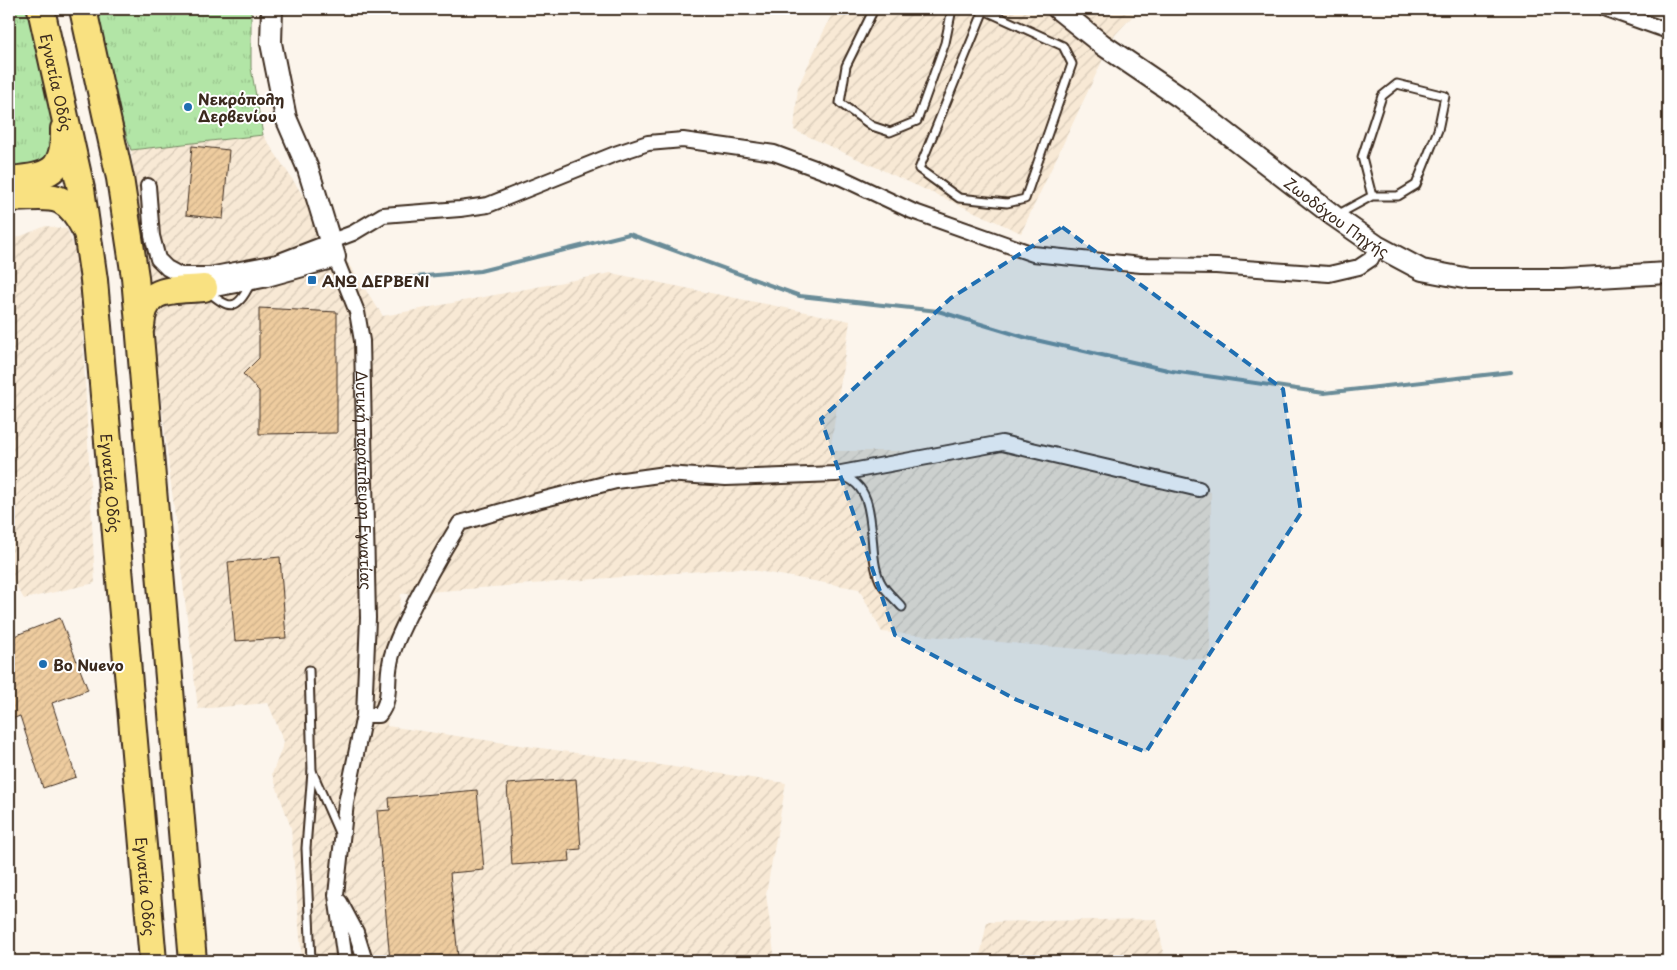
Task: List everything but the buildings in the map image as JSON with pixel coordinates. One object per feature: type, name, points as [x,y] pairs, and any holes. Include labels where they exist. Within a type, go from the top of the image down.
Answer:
[{"type":"highway","name":"Εγνατία Οδός","points":[[41,9],[81,189],[94,280],[152,961]]},
{"type":"highway","points":[[83,9],[120,178],[134,277],[193,961]]},
{"type":"highway","points":[[12,190],[54,171],[64,146],[64,106]]},
{"type":"highway","points":[[12,190],[49,196],[66,201],[76,212],[88,234]]},
{"type":"highway","points":[[140,336],[142,317],[149,298],[165,291],[204,288]]},
{"type":"street","name":"Δυτική παράπλευρη Εγνατίας","points":[[272,9],[271,43],[286,118],[308,170],[333,248],[357,312],[362,341],[368,618],[364,715],[346,803],[336,895],[345,961]]},
{"type":"street","name":"Ζωοδόχου Πηγής","points":[[1058,9],[1104,46],[1181,98],[1334,216],[1377,246],[1422,270],[1469,279],[1564,279],[1668,273]]},
{"type":"street","points":[[1606,9],[1668,31]]},
{"type":"street","points":[[204,288],[253,279],[333,248],[353,232],[383,215],[460,210],[488,205],[615,154],[648,143],[683,140],[774,153],[842,178],[912,211],[1033,254],[1141,265],[1216,266],[1329,274],[1359,266],[1371,259],[1377,246]]},
{"type":"street","points":[[148,186],[152,236],[158,259],[167,268],[180,275],[209,275],[277,262],[333,248]]},
{"type":"street","points":[[364,715],[379,714],[385,708],[388,696],[390,663],[400,633],[428,574],[460,524],[537,501],[616,481],[666,474],[726,478],[836,474],[1002,443],[1199,489]]},
{"type":"street","points":[[336,895],[356,932],[365,961]]},
{"type":"lane","points":[[874,9],[846,66],[840,103],[872,126],[890,132],[917,121],[945,43],[952,9]]},
{"type":"lane","points":[[984,10],[1062,46],[1072,64],[1025,199],[1007,204],[959,198],[918,169],[984,10]]},
{"type":"lane","points":[[1334,216],[1372,196],[1398,196],[1416,185],[1438,130],[1445,96],[1397,84],[1382,96],[1362,157],[1372,196]]},
{"type":"lane","points":[[836,474],[858,484],[864,493],[872,529],[874,557],[880,581],[902,607]]},
{"type":"lane","points":[[309,670],[312,772],[306,848],[311,961]]},
{"type":"lane","points":[[312,772],[341,838]]},
{"type":"highlighted area","points":[[1062,227],[1283,389],[1301,513],[1146,752],[1017,700],[895,635],[821,419],[951,298]]},
{"type":"shaded area","points":[[834,9],[1139,9],[1114,36],[1021,233],[794,130],[798,87]]},
{"type":"shaded area","points":[[263,135],[383,316],[611,273],[850,321],[830,451],[1006,451],[1211,492],[1210,660],[882,632],[859,589],[740,568],[401,594],[387,726],[786,783],[766,894],[775,961],[302,961],[291,828],[272,774],[284,742],[268,703],[198,709],[131,150]]},
{"type":"shaded area","points":[[46,226],[67,229],[79,261],[95,583],[24,599],[9,574],[9,249],[16,238]]},
{"type":"shaded area","points":[[1157,919],[1165,961],[979,961],[987,922]]},
{"type":"green space","points":[[9,9],[30,9],[56,125],[55,156],[24,170],[9,165]]},
{"type":"green space","name":"Νεκρόπολη Δερβενίου","points":[[93,9],[251,9],[251,68],[263,135],[131,150],[109,79]]},
{"type":"waterway","points":[[383,280],[480,271],[629,234],[800,296],[938,311],[1027,338],[1172,371],[1324,393],[1511,372]]},
{"type":"place","name":"Νεκρόπολη Δερβενίου","points":[[188,107]]},
{"type":"place","name":"ΑΝΩ ΔΕΡΒΕΝΙ","points":[[312,280]]},
{"type":"place","name":"Bo Nuevo","points":[[43,664]]}]
